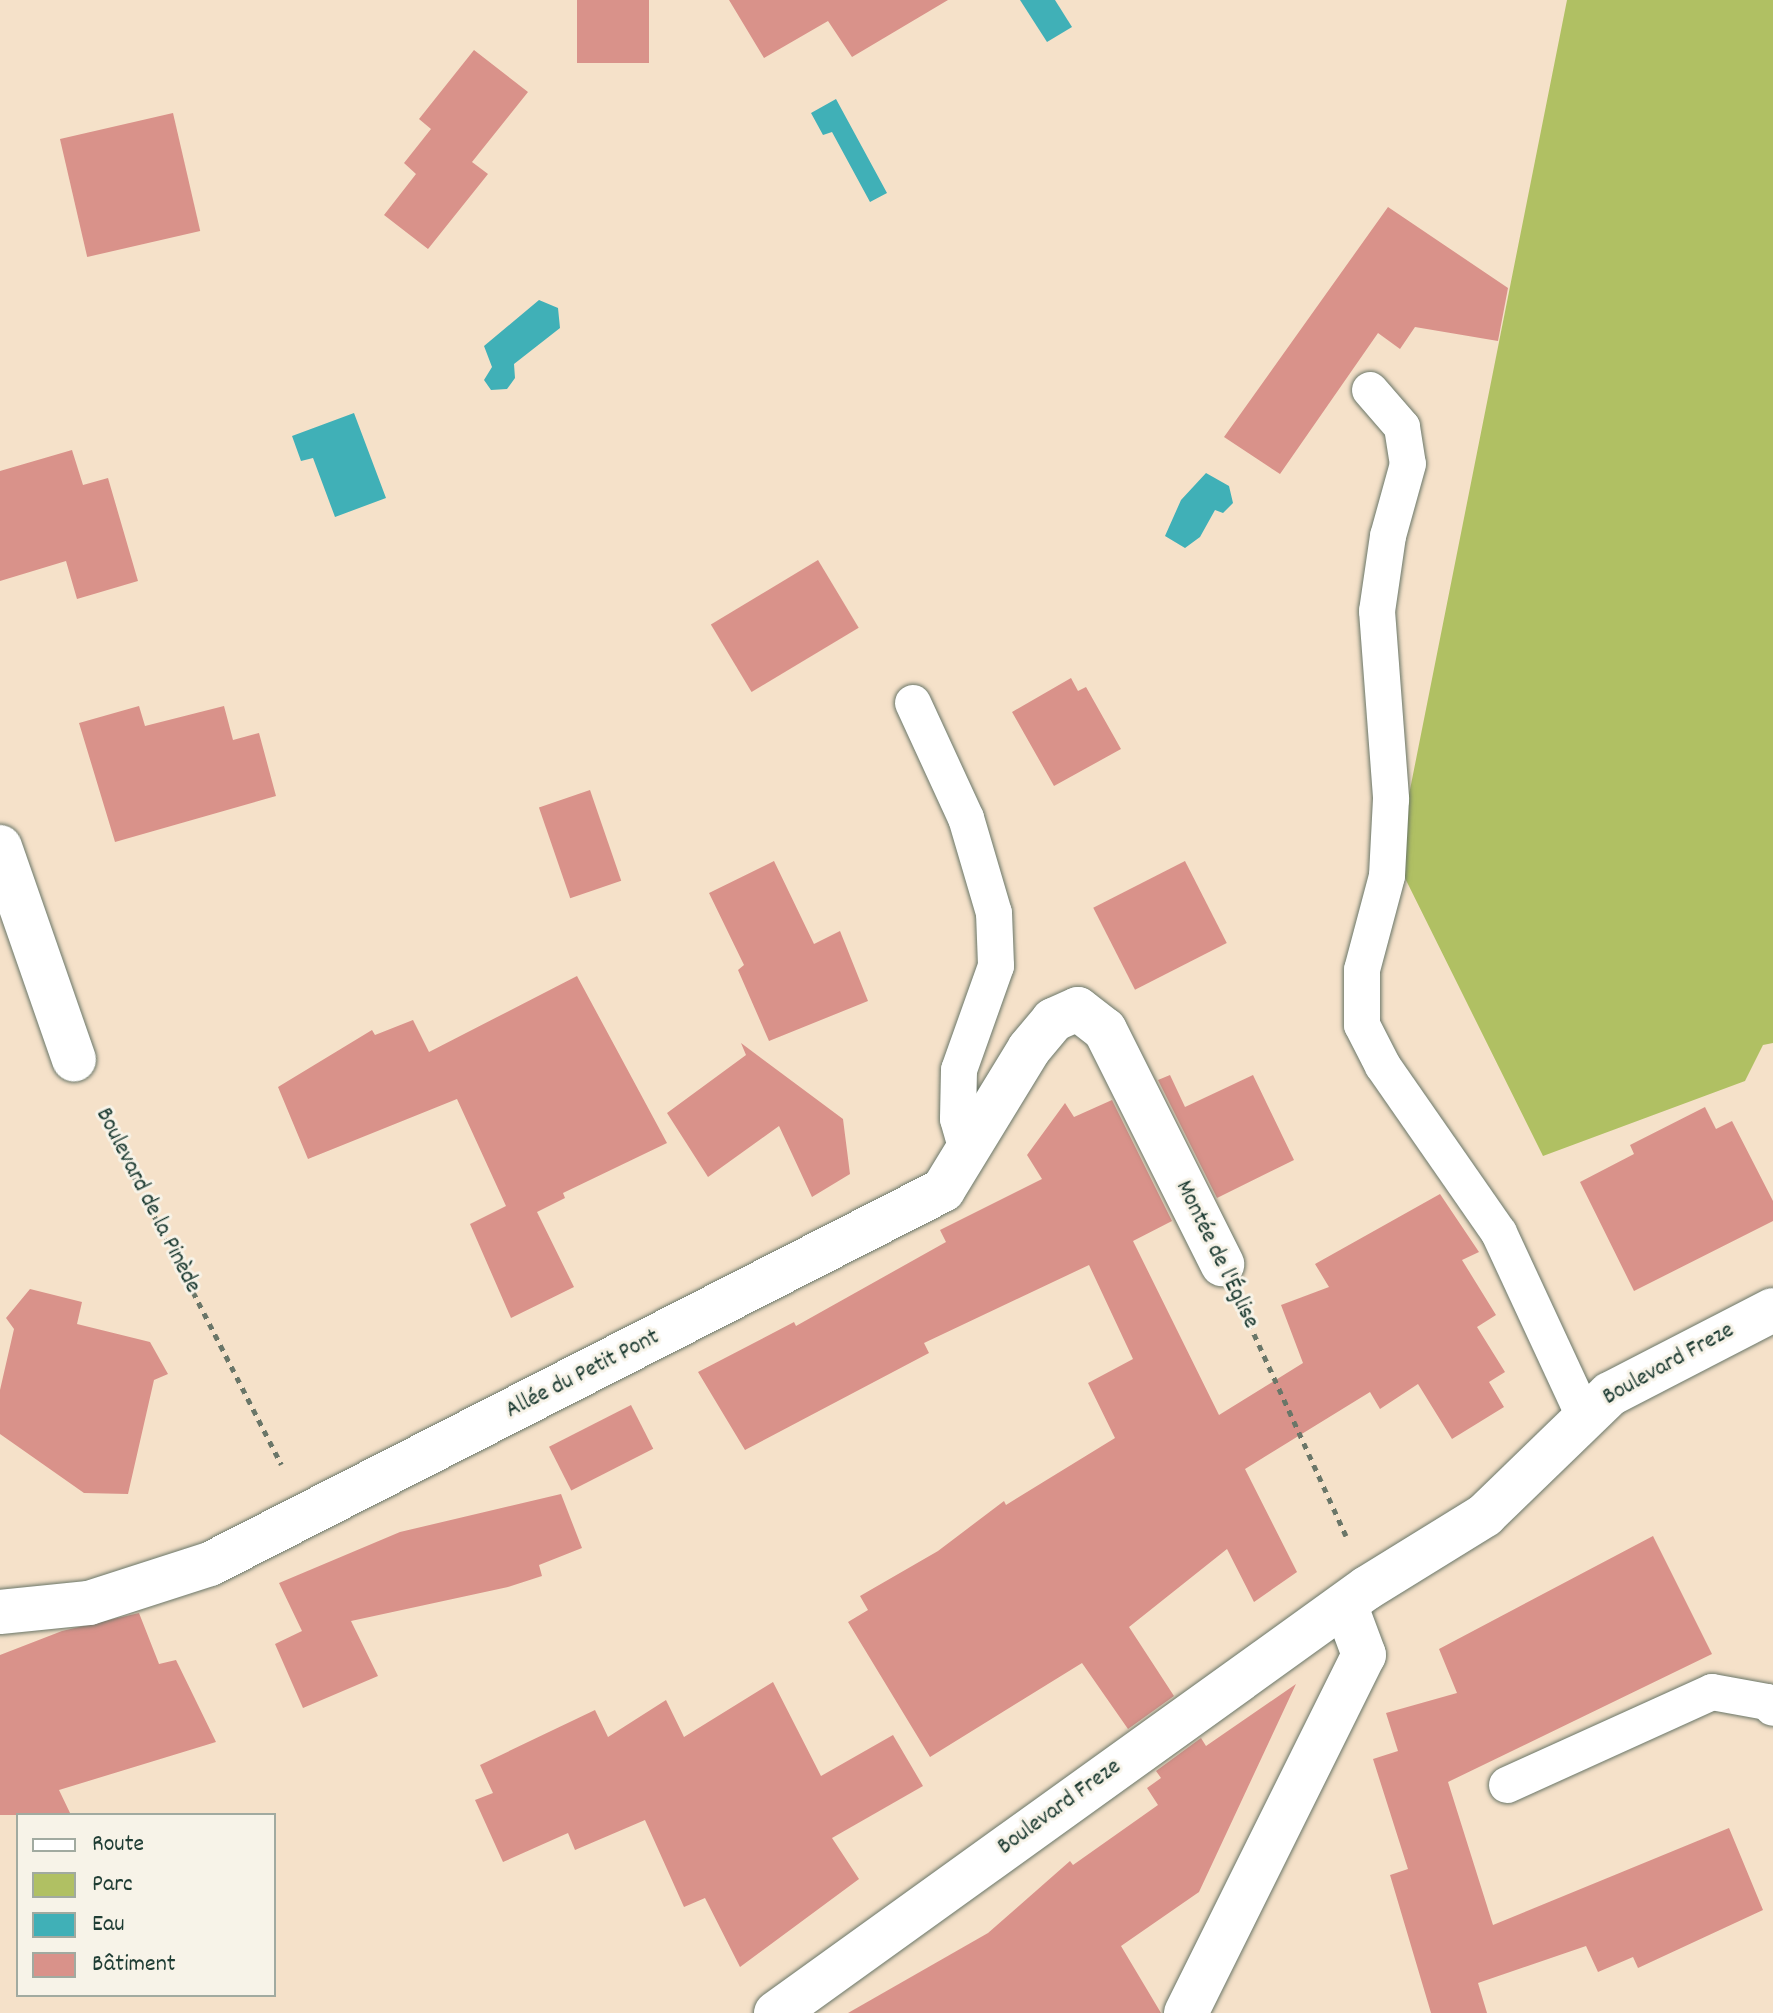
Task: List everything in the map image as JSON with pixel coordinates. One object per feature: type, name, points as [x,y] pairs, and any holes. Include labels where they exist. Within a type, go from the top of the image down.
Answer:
[{"type":"street","points":[[0,847],[74,1060]]},
{"type":"street","name":"Allée du Petit Pont","points":[[0,1612],[89,1603],[210,1564],[943,1190],[1029,1049],[1053,1020],[1078,1009]]},
{"type":"street","name":"Montée de l'Église","points":[[1078,1009],[1105,1030],[1222,1264]]},
{"type":"street","name":"Boulevard Freze","points":[[776,2013],[1345,1604],[1485,1515],[1610,1394],[1691,1349],[1773,1310]]},
{"type":"street","points":[[1186,2013],[1364,1655],[1345,1604]]},
{"type":"lane","points":[[1370,390],[1402,427],[1408,464],[1388,536],[1377,611],[1391,799],[1387,876],[1362,970],[1362,1025],[1383,1066],[1499,1233],[1584,1416]]},
{"type":"lane","points":[[913,703],[966,818],[994,913],[996,966],[959,1070],[958,1119],[967,1150]]},
{"type":"lane","points":[[1507,1785],[1712,1692],[1767,1702],[1773,1708]]},
{"type":"path","name":"Boulevard de la Pinède","points":[[74,1060],[284,1468]]},
{"type":"path","name":"Montée de l'Église","points":[[1222,1264],[1337,1512]]},
{"type":"green space","points":[[1567,0],[1773,0],[1773,1043],[1763,1045],[1745,1081],[1543,1156],[1396,860]]},
{"type":"water","points":[[1020,0],[1055,0],[1072,27],[1047,42]]},
{"type":"water","points":[[836,99],[887,193],[870,202],[832,132],[823,135],[811,113]]},
{"type":"water","points":[[539,300],[558,308],[560,328],[514,364],[515,378],[507,389],[491,390],[484,380],[492,367],[484,346]]},
{"type":"water","points":[[354,413],[386,498],[335,517],[313,458],[301,461],[292,436]]},
{"type":"water","points":[[1206,473],[1229,486],[1233,503],[1223,513],[1215,510],[1200,537],[1185,548],[1165,536],[1181,500]]},
{"type":"building","points":[[577,0],[649,0],[649,63],[577,63]]},
{"type":"building","points":[[729,0],[948,0],[852,57],[828,21],[764,58]]},
{"type":"building","points":[[474,50],[528,92],[472,162],[488,174],[428,249],[384,215],[416,174],[404,163],[431,129],[419,119]]},
{"type":"building","points":[[173,113],[200,231],[87,257],[60,139]]},
{"type":"building","points":[[1388,207],[1508,288],[1498,341],[1415,327],[1400,349],[1378,333],[1280,474],[1224,437]]},
{"type":"building","points":[[72,450],[83,485],[108,478],[138,581],[77,599],[66,561],[0,581],[0,471]]},
{"type":"building","points":[[818,560],[859,628],[752,692],[711,624]]},
{"type":"building","points":[[1071,678],[1078,691],[1086,687],[1121,749],[1054,786],[1012,712]]},
{"type":"building","points":[[139,706],[145,726],[224,706],[233,740],[259,733],[276,796],[115,842],[79,723]]},
{"type":"building","points":[[590,790],[621,881],[570,898],[539,808]]},
{"type":"building","points":[[774,861],[814,944],[840,931],[868,1001],[769,1041],[738,970],[744,965],[709,893]]},
{"type":"building","points":[[1185,861],[1227,943],[1135,990],[1093,908]]},
{"type":"building","points":[[577,976],[667,1143],[563,1193],[565,1198],[537,1212],[574,1287],[511,1318],[470,1224],[506,1206],[457,1099],[308,1159],[278,1087],[372,1030],[375,1035],[413,1020],[429,1052]]},
{"type":"building","points":[[741,1043],[843,1119],[850,1174],[812,1197],[779,1126],[708,1177],[667,1113],[746,1055]]},
{"type":"building","points":[[1170,1075],[1185,1107],[1253,1075],[1294,1160],[1217,1198],[1158,1080]]},
{"type":"building","points":[[1112,1100],[1172,1221],[1133,1241],[1219,1415],[1303,1363],[1281,1305],[1329,1287],[1315,1264],[1440,1194],[1479,1252],[1462,1260],[1496,1315],[1477,1327],[1505,1372],[1489,1382],[1504,1407],[1452,1439],[1418,1384],[1380,1409],[1370,1392],[1245,1469],[1297,1572],[1254,1602],[1227,1549],[1129,1627],[1174,1696],[1128,1729],[1082,1663],[930,1757],[848,1622],[868,1610],[860,1596],[938,1551],[1004,1501],[1006,1505],[1115,1438],[1088,1383],[1133,1359],[1089,1265],[924,1343],[929,1353],[745,1450],[698,1372],[794,1322],[796,1326],[946,1242],[940,1230],[1042,1179],[1027,1155],[1065,1103],[1074,1117]]},
{"type":"building","points":[[1705,1107],[1716,1129],[1732,1121],[1773,1201],[1773,1221],[1634,1291],[1580,1182],[1634,1154],[1630,1145]]},
{"type":"building","points":[[30,1289],[82,1302],[77,1324],[150,1342],[168,1374],[154,1380],[128,1494],[84,1493],[0,1434],[0,1390],[14,1329],[6,1318]]},
{"type":"building","points":[[631,1405],[653,1449],[571,1490],[549,1447]]},
{"type":"building","points":[[561,1494],[582,1548],[539,1565],[542,1576],[508,1587],[351,1621],[378,1676],[303,1708],[275,1644],[302,1631],[279,1583],[400,1532]]},
{"type":"building","points":[[1653,1536],[1712,1654],[1448,1782],[1493,1925],[1729,1828],[1763,1910],[1638,1968],[1633,1957],[1598,1972],[1586,1946],[1478,1983],[1487,2013],[1431,2013],[1390,1875],[1408,1869],[1373,1759],[1398,1751],[1386,1713],[1457,1693],[1439,1649]]},
{"type":"building","points":[[139,1613],[159,1664],[176,1660],[216,1742],[59,1790],[70,1813],[0,1815],[0,1655],[62,1631]]},
{"type":"building","points":[[773,1682],[821,1776],[893,1735],[923,1786],[832,1838],[859,1879],[740,1967],[705,1898],[684,1907],[645,1820],[575,1850],[568,1833],[503,1862],[475,1800],[493,1793],[480,1765],[595,1710],[608,1737],[666,1700],[684,1737]]},
{"type":"building","points":[[1296,1684],[1199,1892],[1121,1946],[1161,2013],[848,2013],[988,1933],[1070,1861],[1073,1865],[1158,1805],[1147,1788],[1161,1778],[1156,1771],[1201,1738],[1206,1746]]}]
